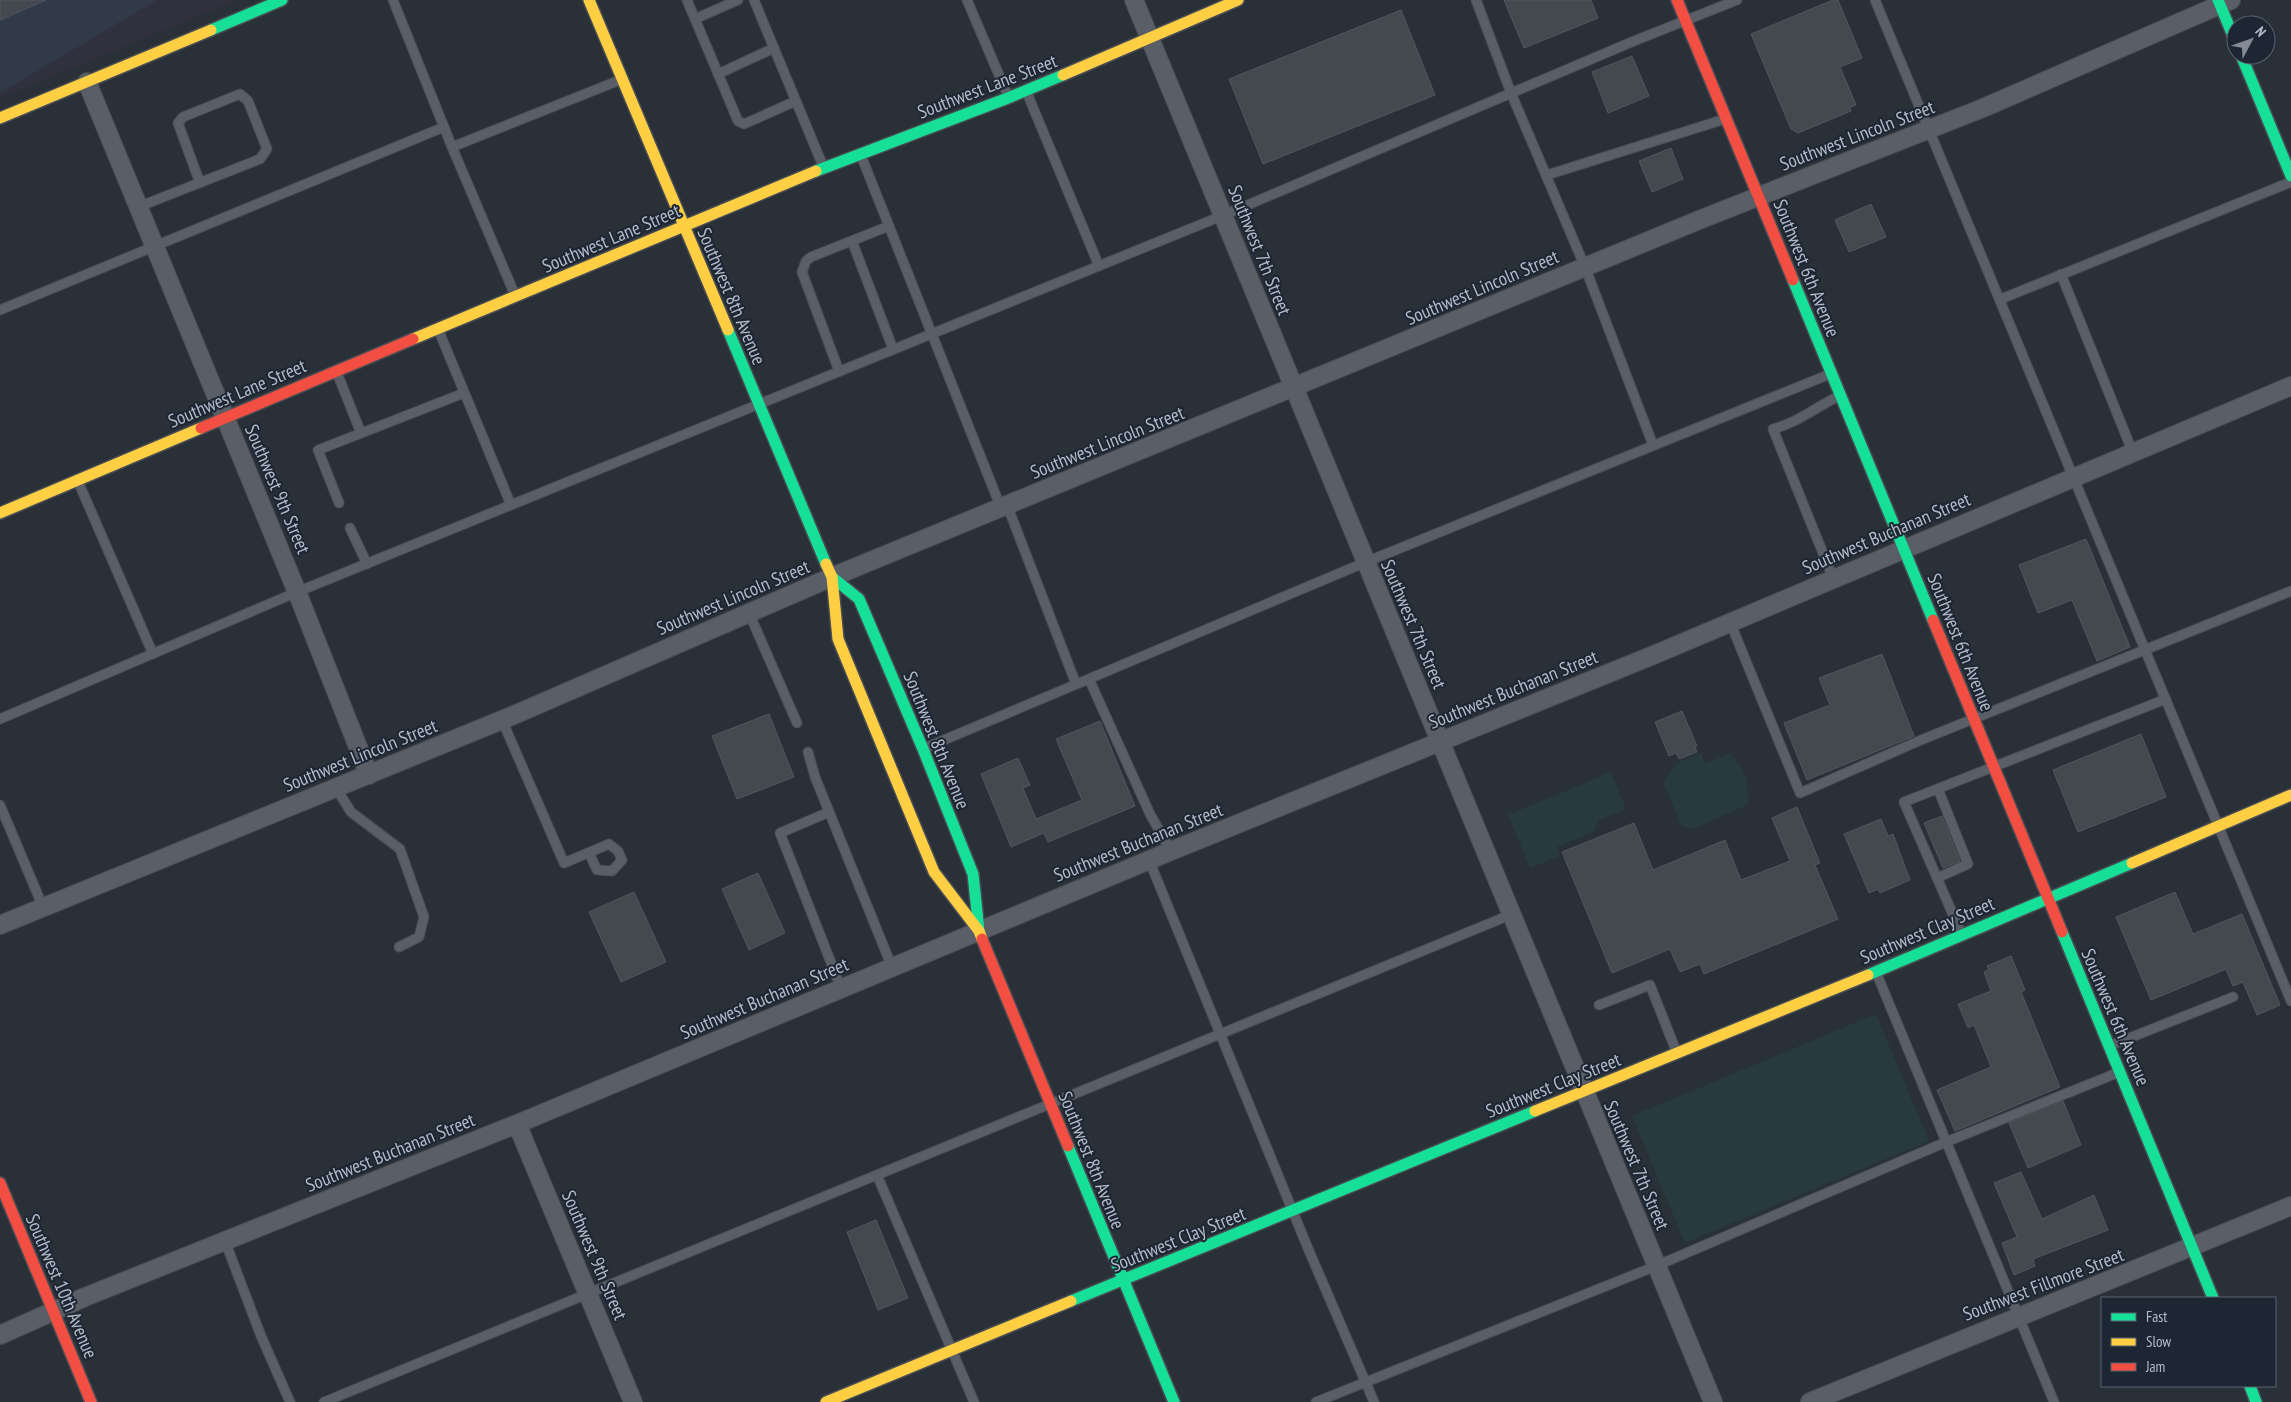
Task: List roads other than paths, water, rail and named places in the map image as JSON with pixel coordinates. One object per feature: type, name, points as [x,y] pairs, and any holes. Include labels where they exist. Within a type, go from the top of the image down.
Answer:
[{"type":"street","points":[[0,118],[282,0]]},
{"type":"street","name":"Southwest 8th Avenue","points":[[589,0],[832,577],[838,638],[930,863],[934,872],[979,931],[1174,1402]]},
{"type":"street","name":"Southwest 7th Street","points":[[1134,0],[1583,1092],[1713,1402]]},
{"type":"street","name":"Southwest Lane Street","points":[[0,513],[225,417],[860,153],[1008,98],[1238,0]]},
{"type":"street","name":"Southwest 6th Avenue","points":[[1677,0],[2213,1297]]},
{"type":"street","points":[[2223,1],[2227,15]]},
{"type":"street","name":"Southwest Lincoln Street","points":[[0,925],[502,720],[832,577],[1004,506],[1293,389],[1758,196],[1930,129],[2223,1]]},
{"type":"street","points":[[2245,65],[2291,176]]},
{"type":"street","name":"Southwest 9th Street","points":[[87,82],[297,592],[369,775]]},
{"type":"street","name":"Southwest Buchanan Street","points":[[0,1335],[225,1241],[517,1124],[1149,860],[1730,622],[2291,386]]},
{"type":"street","name":"Southwest 8th Avenue","points":[[832,577],[859,599],[923,749],[973,874],[979,931]]},
{"type":"street","name":"Southwest Clay Street","points":[[826,1402],[1875,972],[2291,794]]},
{"type":"street","name":"Southwest 9th Street","points":[[517,1124],[633,1402]]},
{"type":"street","name":"Southwest 10th Avenue","points":[[0,1183],[91,1402]]},
{"type":"street","name":"Southwest Fillmore Street","points":[[1810,1402],[2291,1206]]},
{"type":"street","points":[[2250,1387],[2256,1402]]},
{"type":"lane","points":[[393,0],[444,128],[516,296]]},
{"type":"lane","points":[[687,0],[741,123],[796,101]]},
{"type":"lane","points":[[695,19],[738,0]]},
{"type":"lane","points":[[754,0],[824,168]]},
{"type":"lane","points":[[966,0],[1008,98]]},
{"type":"lane","points":[[1476,0],[1511,93],[1585,267],[1653,446]]},
{"type":"lane","points":[[0,719],[297,592],[1224,215],[1511,93],[1737,0]]},
{"type":"lane","points":[[1875,0],[2291,1000]]},
{"type":"lane","points":[[718,74],[774,48]]},
{"type":"lane","points":[[452,147],[622,79]]},
{"type":"lane","points":[[1026,90],[1099,266]]},
{"type":"lane","points":[[138,207],[200,183],[260,159],[268,149],[248,100],[240,94],[182,117],[178,123],[200,183]]},
{"type":"lane","points":[[1547,175],[1726,119]]},
{"type":"lane","points":[[0,310],[444,128]]},
{"type":"lane","points":[[860,153],[932,334],[1076,684]]},
{"type":"lane","points":[[2001,299],[2291,182]]},
{"type":"lane","points":[[839,371],[802,272],[806,261],[811,257],[889,226]]},
{"type":"lane","points":[[852,240],[893,349]]},
{"type":"lane","points":[[2061,274],[2133,452]]},
{"type":"lane","points":[[438,329],[510,505]]},
{"type":"lane","points":[[337,371],[361,433]]},
{"type":"lane","points":[[923,749],[1366,562],[1831,374]]},
{"type":"lane","points":[[339,503],[318,450],[464,393]]},
{"type":"lane","points":[[1833,578],[1773,428],[1792,424],[1811,409],[1839,396]]},
{"type":"lane","points":[[77,479],[153,654]]},
{"type":"lane","points":[[350,528],[367,564]]},
{"type":"lane","points":[[1730,622],[1800,793],[1974,719],[2291,591]]},
{"type":"lane","points":[[749,613],[797,723]]},
{"type":"lane","points":[[1088,679],[1150,814],[1171,851]]},
{"type":"lane","points":[[1961,934],[1904,802],[2166,700]]},
{"type":"lane","points":[[502,720],[564,863],[588,853]]},
{"type":"lane","points":[[808,752],[815,778],[892,967]]},
{"type":"lane","points":[[336,788],[351,812],[400,849],[424,917],[419,937],[399,947]]},
{"type":"lane","points":[[1937,878],[1968,864],[1938,789]]},
{"type":"lane","points":[[0,805],[43,907]]},
{"type":"lane","points":[[829,812],[780,833],[841,988]]},
{"type":"lane","points":[[1149,860],[1293,1211],[1374,1402]]},
{"type":"lane","points":[[324,1402],[1510,915]]},
{"type":"lane","points":[[1875,972],[2054,1402]]},
{"type":"lane","points":[[1599,1005],[1650,985],[1677,1053]]},
{"type":"lane","points":[[2109,1046],[2233,997]]},
{"type":"lane","points":[[1316,1402],[1656,1266],[1946,1142],[2120,1072]]},
{"type":"lane","points":[[877,1175],[974,1402]]},
{"type":"lane","points":[[225,1241],[261,1336],[290,1402]]}]
